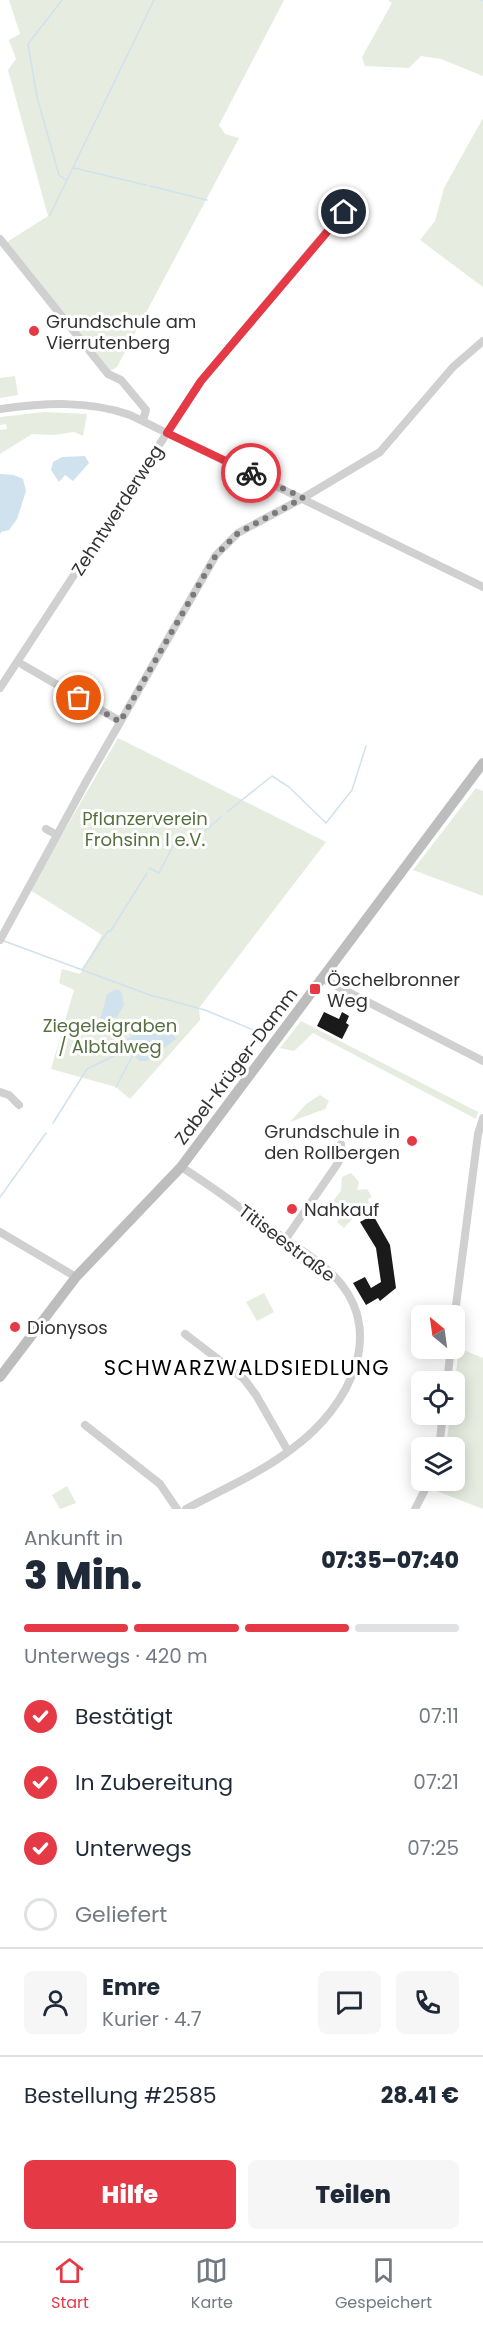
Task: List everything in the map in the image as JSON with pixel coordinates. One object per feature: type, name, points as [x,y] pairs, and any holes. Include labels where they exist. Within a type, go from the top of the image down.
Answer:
[{"type":"street","name":"Zehntwerderweg","points":[[0,688],[201,381],[354,199]]},
{"type":"street","points":[[0,239],[108,374],[121,380],[146,410],[143,420]]},
{"type":"street","points":[[0,940],[120,722],[216,555],[238,533],[303,498],[380,452],[453,367],[483,341]]},
{"type":"street","points":[[0,408],[45,403],[90,405],[118,411],[143,420],[483,587]]},
{"type":"street","points":[[23,665],[120,722]]},
{"type":"street","name":"Zabel-Krüger-Damm","points":[[2,1370],[76,1277],[181,1167],[483,763]]},
{"type":"street","points":[[46,829],[57,835]]},
{"type":"street","points":[[322,979],[483,1061]]},
{"type":"street","points":[[0,1092],[9,1095],[19,1105]]},
{"type":"street","points":[[456,1305],[478,1134],[483,1118]]},
{"type":"street","points":[[285,1240],[338,1162],[342,1154],[341,1144]]},
{"type":"street","name":"Titiseestraße","points":[[181,1167],[329,1272],[343,1287],[357,1313],[361,1338],[354,1370],[339,1400],[315,1430],[288,1451],[186,1509]]},
{"type":"street","points":[[0,1232],[76,1277]]},
{"type":"street","points":[[185,1334],[244,1379],[256,1395],[288,1451]]},
{"type":"street","points":[[85,1425],[153,1478],[177,1509]]},
{"type":"street","points":[[415,1509],[424,1491]]},
{"type":"green space","points":[[9,0],[284,0],[219,125],[225,134],[239,138],[117,367],[110,371],[7,242],[48,216],[8,70],[16,59],[9,40],[20,34]]},
{"type":"green space","points":[[388,0],[483,0],[483,76],[441,59],[421,56],[409,68],[365,66],[362,57],[392,3]]},
{"type":"green space","points":[[483,118],[483,287],[420,240],[435,221],[444,188]]},
{"type":"green space","points":[[15,376],[18,395],[0,398],[0,378]]},
{"type":"green space","points":[[44,412],[87,414],[83,436],[74,432],[54,435],[32,434],[0,454],[0,430],[7,429],[6,424],[0,425],[0,417]]},
{"type":"green space","name":"Pflanzerverein Frohsinn I e.V.","points":[[118,738],[326,842],[199,1008],[200,1020],[130,1099],[116,1087],[51,1069],[74,990],[59,983],[62,969],[80,974],[102,935],[30,890]]},
{"type":"green space","points":[[476,788],[483,791],[483,896],[413,870]]},
{"type":"green space","points":[[301,1021],[478,1112],[476,1119],[313,1033],[294,1051],[280,1048]]},
{"type":"green space","points":[[320,1095],[329,1101],[325,1109],[290,1122],[306,1104]]},
{"type":"green space","points":[[351,1173],[359,1182],[357,1190],[367,1189],[372,1197],[368,1199],[370,1210],[352,1219],[344,1228],[337,1222],[344,1213],[339,1208],[335,1212],[328,1207],[341,1191],[342,1177]]},
{"type":"green space","points":[[264,1293],[274,1312],[257,1321],[246,1302]]},
{"type":"green space","points":[[465,1350],[483,1358],[483,1509],[437,1491],[465,1491],[465,1437],[447,1437],[449,1425],[465,1425],[465,1371],[456,1371],[458,1359],[465,1359]]},
{"type":"green space","points":[[67,1486],[76,1503],[60,1509],[52,1495]]},
{"type":"water","points":[[85,456],[89,463],[73,481],[65,475],[59,482],[51,470],[53,462],[62,457]]},
{"type":"water","points":[[0,474],[14,475],[23,479],[26,491],[17,519],[9,530],[1,532],[0,535]]},
{"type":"water","points":[[117,989],[122,993],[124,1005],[117,1017],[100,1021],[107,994]]},
{"type":"water","points":[[142,1028],[168,1029],[176,1039],[147,1061],[140,1061],[128,1049],[125,1041]]},
{"type":"building","points":[[324,1012],[339,1019],[342,1012],[349,1016],[346,1023],[349,1025],[342,1039],[317,1026]]},
{"type":"building","points":[[373,1215],[390,1245],[396,1288],[380,1301],[378,1298],[366,1305],[353,1283],[365,1277],[371,1288],[381,1282],[376,1248],[360,1222]]},
{"type":"waterway","points":[[62,0],[28,44],[37,97],[59,175],[66,180]]},
{"type":"waterway","points":[[50,215],[154,0]]},
{"type":"waterway","points":[[74,168],[146,185]]},
{"type":"waterway","points":[[150,186],[207,200]]},
{"type":"waterway","points":[[227,812],[272,776],[289,787],[326,823],[352,790],[366,746]]},
{"type":"waterway","points":[[187,842],[191,843],[221,817]]},
{"type":"waterway","points":[[149,868],[159,873],[175,842]]},
{"type":"waterway","points":[[82,970],[108,931],[110,932],[147,873]]},
{"type":"waterway","points":[[4,941],[150,995],[205,1010],[268,1036]]},
{"type":"waterway","points":[[100,1021],[103,1028],[126,1042]]},
{"type":"waterway","points":[[53,1123],[87,1069],[128,1049]]},
{"type":"waterway","points":[[116,1087],[134,1053]]},
{"type":"waterway","points":[[0,1197],[46,1133]]},
{"type":"way so far","points":[[79,698],[120,722],[216,555],[238,533],[303,498],[251,473]]},
{"type":"place","name":"Grundschule am Vierrutenberg","points":[[34,331]]},
{"type":"place","name":"Öschelbronner Weg","points":[[315,989]]},
{"type":"place","name":"Grundschule in den Rollbergen","points":[[412,1141]]},
{"type":"place","name":"Nahkauf","points":[[292,1209]]},
{"type":"place","name":"Dionysos","points":[[15,1327]]},
{"type":"district","name":"SCHWARZWALDSIEDLUNG","points":[[247,1367]]},
{"type":"route","points":[[251,473],[167,433],[201,381],[277,288],[344,212]]},
{"type":"park label","name":"Ziegeleigraben / Albtalweg","points":[[110,1035]]}]
